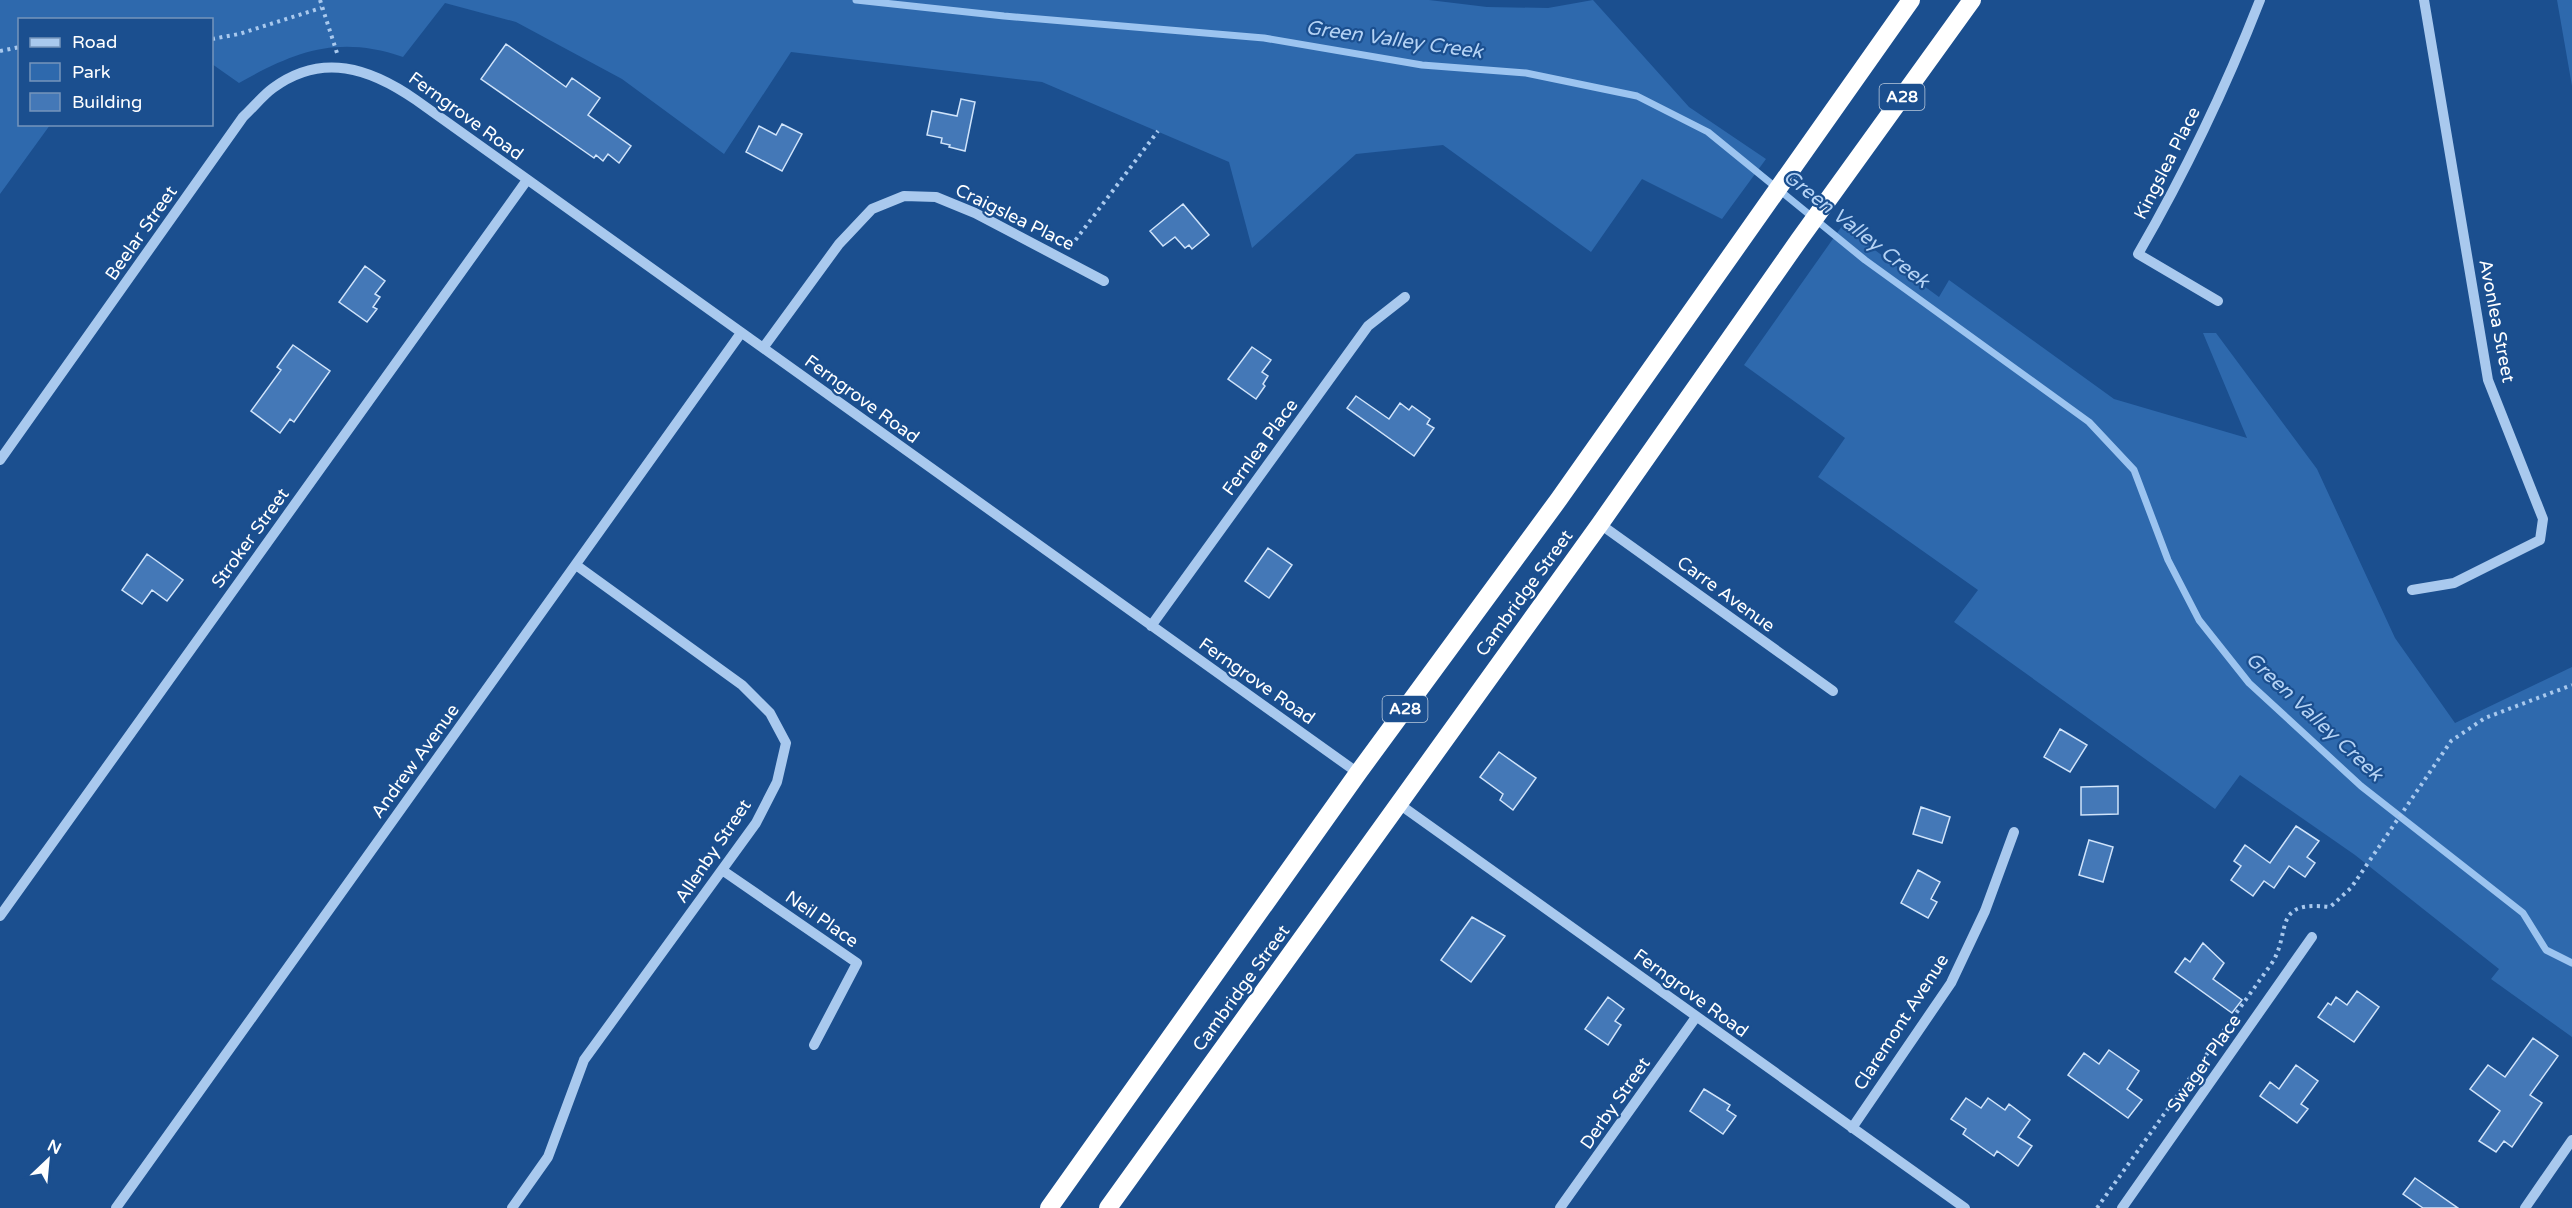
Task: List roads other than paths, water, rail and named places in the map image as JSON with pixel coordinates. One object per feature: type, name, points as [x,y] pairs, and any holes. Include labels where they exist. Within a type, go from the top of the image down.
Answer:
[{"type":"highway","name":"Cambridge Street","points":[[1048,1208],[1358,772],[1559,499],[1911,0]]},
{"type":"highway","name":"Cambridge Street","points":[[1108,1208],[1600,524],[1798,240],[1972,0]]},
{"type":"street","name":"Kingslea Place","points":[[2218,301],[2138,254],[2231,73],[2260,0]]},
{"type":"street","name":"Avonlea Street","points":[[2412,590],[2454,583],[2517,553],[2540,540],[2544,527],[2534,492],[2488,380],[2424,0]]},
{"type":"street","name":"Ferngrove Road","points":[[339,66],[367,73],[394,85],[1358,772]]},
{"type":"street","name":"Beelar Street","points":[[0,460],[4,445],[243,117],[272,89],[300,72],[339,66]]},
{"type":"street","name":"Stroker Street","points":[[0,916],[527,180]]},
{"type":"street","name":"Craigslea Place","points":[[763,348],[839,244],[872,209],[904,196],[936,197],[965,209],[1104,281]]},
{"type":"street","name":"Fernlea Place","points":[[1151,626],[1368,326],[1405,297]]},
{"type":"street","name":"Andrew Avenue","points":[[116,1208],[741,333]]},
{"type":"street","name":"Carre Avenue","points":[[1600,524],[1833,691]]},
{"type":"street","name":"Allenby Street","points":[[512,1208],[548,1157],[584,1060],[756,823],[777,782],[786,743],[770,713],[742,685],[576,564]]},
{"type":"street","name":"Ferngrove Road","points":[[1399,804],[1965,1208]]},
{"type":"street","name":"Claremont Avenue","points":[[1852,1128],[1951,983],[1985,911],[2014,832]]},
{"type":"street","name":"Neil Place","points":[[722,870],[857,963],[814,1045]]},
{"type":"street","name":"Swager Place","points":[[2122,1208],[2312,937]]},
{"type":"street","name":"Derby Street","points":[[1560,1208],[1696,1017]]},
{"type":"street","points":[[2525,1208],[2572,1140]]},
{"type":"waterway","name":"Green Valley Creek","points":[[856,0],[1004,16],[1264,38],[1422,65],[1526,73],[1637,96],[1708,132],[1865,260],[2089,422],[2134,470],[2168,560],[2199,620],[2249,683],[2361,786],[2523,913],[2546,950],[2572,963]]}]
